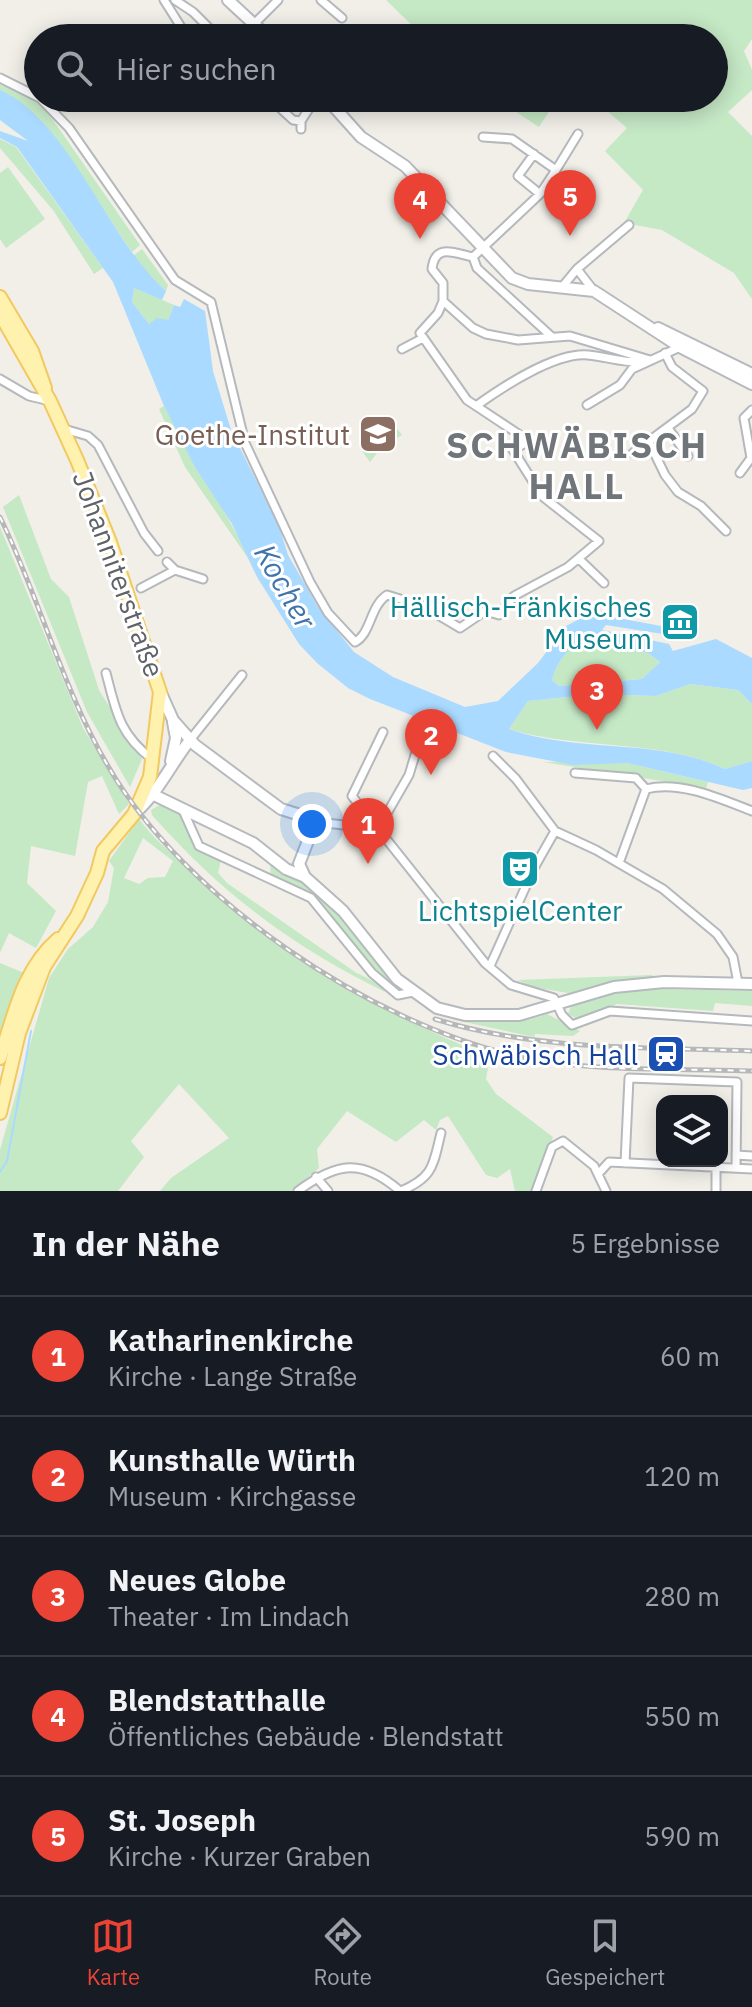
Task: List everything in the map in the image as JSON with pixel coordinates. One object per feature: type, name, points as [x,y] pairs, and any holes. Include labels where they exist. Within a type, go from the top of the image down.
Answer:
[{"type":"main road","name":"Johanniterstraße","points":[[0,297],[32,351],[49,398]]},
{"type":"main road","name":"Johanniterstraße","points":[[0,314],[64,429],[110,542],[160,692],[150,777],[134,814],[103,851],[94,882],[38,982],[19,1033],[0,1113]]},
{"type":"main road","points":[[0,1058],[31,971],[40,955],[70,929]]},
{"type":"street","points":[[164,0],[179,24]]},
{"type":"street","points":[[175,0],[203,24]]},
{"type":"street","points":[[228,0],[255,23],[278,0]]},
{"type":"street","points":[[321,0],[342,18]]},
{"type":"street","points":[[0,78],[24,90]]},
{"type":"street","points":[[54,112],[69,128],[175,280],[211,302],[245,443],[310,582],[328,613],[351,640],[357,642],[380,600],[392,594],[423,606],[460,628],[485,611],[499,615],[521,591],[579,559],[599,541],[542,496],[513,450],[529,441],[476,406],[422,336]]},
{"type":"street","points":[[284,112],[301,125],[308,112]]},
{"type":"street","points":[[339,112],[361,137],[412,173],[477,253],[512,278],[594,291]]},
{"type":"street","points":[[552,337],[477,268],[477,253],[540,194],[578,134]]},
{"type":"street","points":[[483,137],[512,139],[556,170]]},
{"type":"street","points":[[534,154],[518,176],[540,194]]},
{"type":"street","points":[[562,287],[577,269],[629,225]]},
{"type":"street","points":[[402,349],[422,336],[443,301],[443,283],[432,269],[434,259],[441,252],[450,250],[477,253]]},
{"type":"street","points":[[577,269],[594,291],[656,333],[752,384]]},
{"type":"street","points":[[443,301],[473,328],[486,334],[518,340],[552,337],[585,339],[648,361]]},
{"type":"street","points":[[641,321],[695,344],[752,374]]},
{"type":"street","points":[[633,453],[692,409],[703,391],[672,367],[663,354],[663,345],[656,333]]},
{"type":"street","points":[[587,405],[620,385],[632,369],[680,347],[695,344]]},
{"type":"street","points":[[476,406],[508,383],[576,356],[623,363],[648,361]]},
{"type":"street","points":[[0,379],[29,396],[49,398]]},
{"type":"street","points":[[740,473],[751,458],[744,418],[752,410]]},
{"type":"street","points":[[668,428],[688,456]]},
{"type":"street","points":[[64,429],[88,436],[98,445],[144,533],[158,551]]},
{"type":"street","points":[[649,442],[665,475],[678,492],[701,506],[726,531]]},
{"type":"street","points":[[579,559],[604,583]]},
{"type":"street","points":[[167,562],[175,570],[203,579]]},
{"type":"street","points":[[141,588],[175,570]]},
{"type":"street","points":[[106,673],[119,725],[137,748],[154,760]]},
{"type":"street","points":[[134,814],[154,795],[170,765],[242,675]]},
{"type":"street","points":[[150,777],[170,765],[176,738],[173,720],[160,692]]},
{"type":"street","points":[[173,720],[190,740],[281,809],[313,817],[317,822],[361,827],[370,821]]},
{"type":"street","points":[[383,732],[352,796],[369,813],[370,821],[490,966],[511,985],[554,998],[572,1025],[610,1011],[752,1021]]},
{"type":"street","points":[[378,829],[409,775],[419,742]]},
{"type":"street","points":[[493,756],[555,831],[619,863],[677,898],[717,934],[733,957],[738,983]]},
{"type":"street","points":[[575,773],[636,778],[646,789]]},
{"type":"street","points":[[646,789],[656,786],[707,794],[752,811]]},
{"type":"street","points":[[619,863],[646,789]]},
{"type":"street","points":[[154,795],[253,843],[286,869],[305,877],[343,911],[397,979],[437,1008],[465,1015],[519,1015],[614,987],[752,984]]},
{"type":"street","points":[[182,808],[199,846],[311,898],[372,973],[398,995],[413,992]]},
{"type":"street","points":[[286,869],[299,864],[317,822]]},
{"type":"street","points":[[490,966],[534,868],[555,831]]},
{"type":"street","points":[[299,864],[305,877]]},
{"type":"street","points":[[625,1163],[629,1078],[737,1082],[736,1168]]},
{"type":"street","points":[[298,1191],[335,1168],[369,1170],[381,1174],[401,1191],[422,1182],[432,1168],[441,1133]]},
{"type":"street","points":[[536,1191],[552,1147],[558,1142],[568,1143],[599,1173],[606,1191]]},
{"type":"street","points":[[736,1155],[752,1156]]},
{"type":"street","points":[[599,1173],[609,1162],[752,1169]]},
{"type":"street","points":[[716,1168],[716,1191]]},
{"type":"street","points":[[316,1177],[328,1191]]},
{"type":"green space","points":[[386,0],[752,0],[752,39],[744,51],[752,70],[752,90],[728,112],[728,24],[411,24]]},
{"type":"green space","points":[[0,85],[24,93],[24,109],[0,90]]},
{"type":"green space","points":[[28,112],[47,112],[140,245],[132,252],[44,124]]},
{"type":"green space","points":[[516,112],[549,112],[539,127]]},
{"type":"green space","points":[[608,112],[728,112],[752,136],[752,299],[734,273],[662,230],[624,223],[643,190],[605,151],[627,128]]},
{"type":"green space","points":[[0,139],[16,147],[103,268],[94,274],[53,210],[0,148]]},
{"type":"green space","points":[[8,167],[45,219],[6,248],[0,239],[0,173]]},
{"type":"green space","points":[[142,249],[168,285],[166,291],[143,270],[134,255]]},
{"type":"green space","points":[[134,288],[174,305],[168,320],[149,324],[132,302]]},
{"type":"green space","points":[[164,406],[250,561],[185,467],[159,409]]},
{"type":"green space","points":[[395,426],[402,435],[381,448],[370,462],[362,451]]},
{"type":"green space","points":[[19,495],[51,579],[69,597],[99,690],[142,759],[130,787],[87,712],[3,507]]},
{"type":"green space","points":[[0,527],[83,728],[129,804],[119,814],[102,776],[88,782],[75,856],[31,846],[27,883],[56,911],[36,948],[9,933],[0,953]]},
{"type":"green space","points":[[583,642],[648,653],[660,662],[642,679],[559,686],[552,680],[560,662],[571,649]]},
{"type":"green space","points":[[690,684],[738,690],[752,704],[752,761],[725,769],[675,753],[535,736],[509,729],[528,701],[598,694],[656,696]]},
{"type":"green space","points":[[543,762],[627,763],[708,782],[706,788]]},
{"type":"green space","points":[[163,803],[180,808],[192,839],[221,860],[218,873],[227,883],[355,972],[379,984],[385,992],[319,956],[259,916],[231,893],[152,815],[151,810]]},
{"type":"green space","points":[[139,819],[220,899],[291,953],[407,1020],[490,1057],[486,1079],[496,1094],[553,1137],[534,1191],[515,1191],[510,1169],[497,1178],[486,1175],[448,1116],[440,1120],[436,1130],[424,1120],[396,1142],[347,1111],[317,1149],[319,1168],[292,1191],[160,1191],[171,1178],[229,1138],[179,1084],[131,1141],[144,1157],[118,1191],[0,1191],[0,1150],[49,978],[68,949],[93,927],[108,902],[114,868],[109,861]],"holes":[[[143,838],[173,861],[165,877],[148,878],[139,884],[124,878]]]},
{"type":"green space","points":[[270,865],[306,881],[325,896],[403,992],[399,993],[361,957],[322,904],[271,875]]},
{"type":"green space","points":[[0,963],[24,973],[3,1039],[0,1038]]},
{"type":"green space","points":[[652,975],[658,979],[612,982],[574,994],[533,987],[518,980]]},
{"type":"green space","points":[[616,991],[752,991],[752,1006],[715,1003],[713,1011],[617,1004],[578,1019],[568,1014],[572,1004]]},
{"type":"green space","points":[[427,1009],[502,1021],[518,1021],[547,1014],[580,1031],[573,1036],[535,1034],[534,1037],[455,1020]]},
{"type":"water","name":"Kocher","points":[[0,90],[24,104],[24,112],[32,112],[47,127],[125,242],[166,291],[162,300],[134,288],[132,302],[149,324],[157,318],[168,320],[174,305],[180,307],[184,299],[205,311],[213,371],[231,430],[279,526],[288,555],[318,607],[354,652],[393,677],[465,707],[498,701],[538,663],[566,626],[591,613],[672,628],[669,635],[606,625],[602,630],[669,644],[673,651],[716,639],[752,658],[752,704],[738,690],[690,684],[656,696],[598,694],[528,701],[509,729],[562,741],[673,753],[725,769],[752,761],[752,788],[743,790],[627,763],[573,765],[506,752],[370,699],[348,688],[317,663],[299,644],[257,577],[232,524],[195,467],[164,406],[113,282],[17,147],[0,138],[0,131],[28,141],[0,120]],"holes":[[[583,642],[648,653],[660,662],[642,679],[559,686],[552,680],[563,657]]]},
{"type":"waterway","points":[[0,1172],[7,1161],[31,1031]]},
{"type":"railway","points":[[0,517],[77,706],[108,766],[141,815],[183,862],[232,907],[286,948],[343,985],[402,1016],[461,1040],[517,1056],[575,1065],[634,1069],[752,1071]]},
{"type":"railway","points":[[435,1019],[513,1037],[552,1042],[752,1051]]},
{"type":"place","name":"St. Joseph","points":[[570,236]]},
{"type":"place","name":"Blendstatthalle","points":[[420,239]]},
{"type":"place","name":"Goethe-Institut","points":[[378,434]]},
{"type":"place","name":"Hällisch-Fränkisches Museum","points":[[680,622]]},
{"type":"place","name":"Neues Globe","points":[[597,730]]},
{"type":"place","name":"Kunsthalle Würth","points":[[431,775]]},
{"type":"place","name":"Katharinenkirche","points":[[368,864]]},
{"type":"place","name":"LichtspielCenter","points":[[520,869]]},
{"type":"place","name":"Schwäbisch Hall","points":[[666,1054]]},
{"type":"district","name":"SCHWÄBISCH HALL","points":[[577,464]]}]
